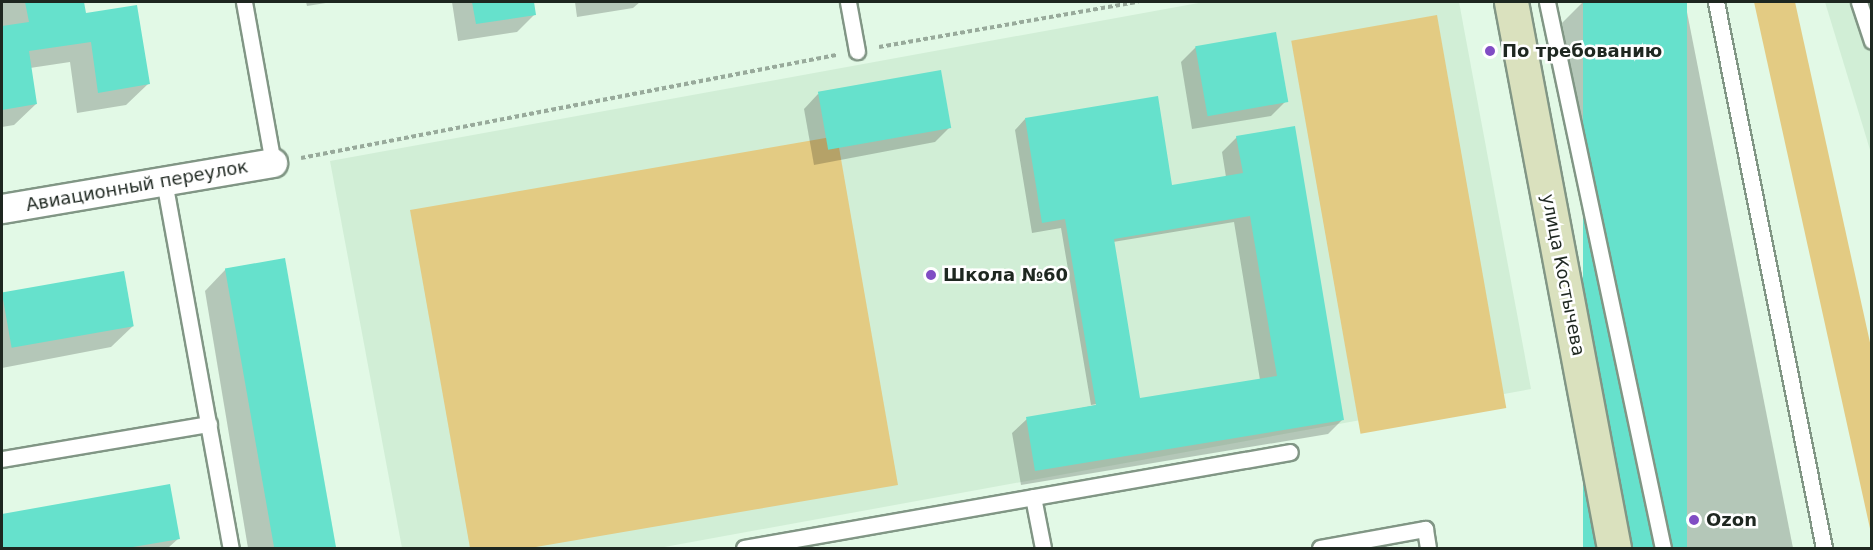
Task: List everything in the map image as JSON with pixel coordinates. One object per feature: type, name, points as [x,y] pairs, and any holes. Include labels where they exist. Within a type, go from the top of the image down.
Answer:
[{"type":"main road","name":"улица Костычева","points":[[1511,2],[1614,549]]},
{"type":"street","name":"Авиационный переулок","points":[[2,209],[273,163]]},
{"type":"lane","points":[[244,2],[273,163]]},
{"type":"lane","points":[[848,2],[857,51]]},
{"type":"lane","points":[[1548,2],[1663,549]]},
{"type":"lane","points":[[1716,2],[1824,549]]},
{"type":"lane","points":[[1859,2],[1872,41]]},
{"type":"lane","points":[[164,181],[231,549]]},
{"type":"lane","points":[[2,459],[209,424]]},
{"type":"lane","points":[[744,549],[1290,452]]},
{"type":"lane","points":[[1033,497],[1043,549]]},
{"type":"lane","points":[[1322,548],[1425,529],[1428,549]]},
{"type":"path","points":[[273,163],[857,51],[1138,2]]},
{"type":"shaded area","name":"Школа №60","points":[[1204,2],[1459,2],[1531,389],[659,548],[402,548],[330,161]]},
{"type":"shaded area","points":[[1754,2],[1795,2],[1871,347],[1871,533]]},
{"type":"shaded area","points":[[1825,2],[1871,2],[1871,153]]},
{"type":"shaded area","points":[[1437,15],[1506,408],[1361,434],[1291,41]]},
{"type":"shaded area","points":[[837,136],[898,485],[530,548],[470,548],[410,210]]},
{"type":"building","points":[[25,2],[84,2],[86,13],[137,5],[150,84],[98,93],[91,42],[29,51],[37,104],[2,110],[2,26],[29,22]]},
{"type":"building","points":[[472,2],[534,2],[536,15],[476,24]]},
{"type":"building","points":[[1583,2],[1687,2],[1687,548],[1583,548]]},
{"type":"building","points":[[1276,32],[1288,102],[1208,116],[1195,46]]},
{"type":"building","points":[[941,70],[951,128],[828,150],[818,92]]},
{"type":"building","points":[[1158,96],[1172,185],[1243,173],[1236,136],[1295,126],[1344,420],[1035,471],[1026,417],[1096,405],[1065,219],[1042,223],[1025,118]],"holes":[[[1250,216],[1277,376],[1140,398],[1114,239]]]},
{"type":"building","points":[[285,258],[336,548],[274,548],[225,269]]},
{"type":"building","points":[[124,271],[134,326],[12,348],[2,293]]},
{"type":"building","points":[[170,484],[180,539],[127,548],[2,548],[2,514]]},
{"type":"place","name":"По требованию","points":[[1490,51]]},
{"type":"place","name":"Школа №60","points":[[931,275]]},
{"type":"place","name":"Ozon","points":[[1694,520]]}]
